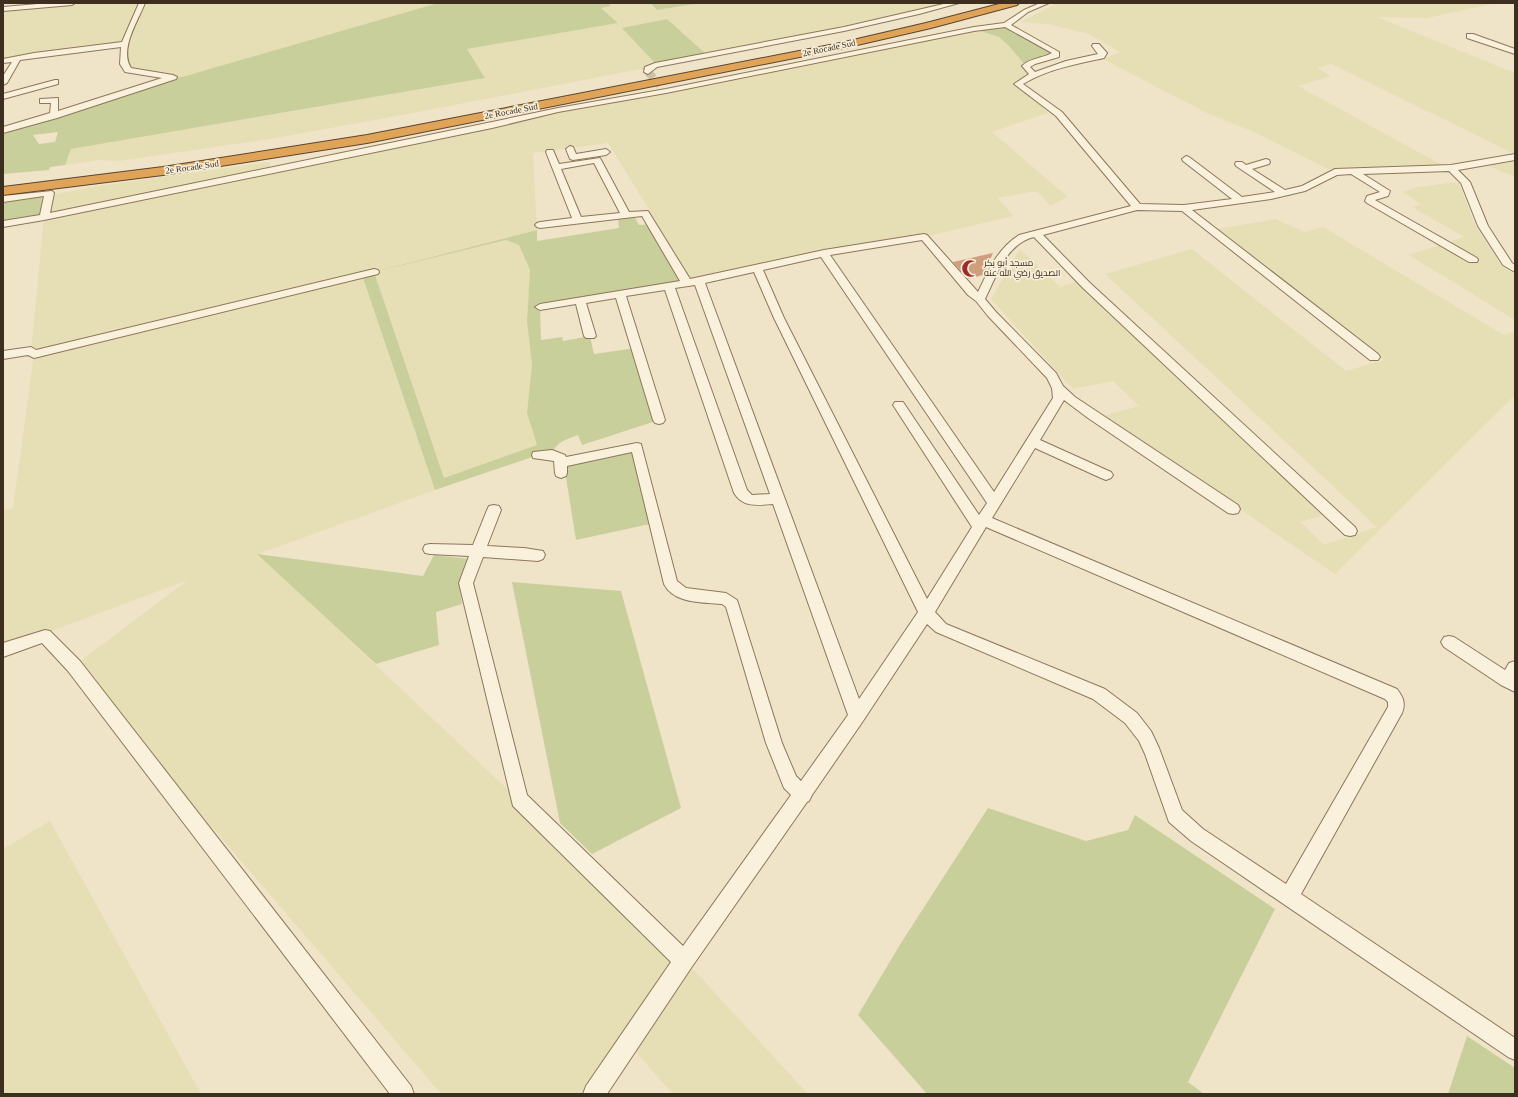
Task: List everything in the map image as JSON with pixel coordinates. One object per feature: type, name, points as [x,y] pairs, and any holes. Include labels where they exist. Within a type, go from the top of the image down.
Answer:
[{"type":"highway","name":"2e Rocade Sud","points":[[3,182],[162,163],[362,131],[848,36],[925,19],[987,3]]},
{"type":"highway","name":"2e Rocade Sud","points":[[3,191],[184,168],[374,138],[840,46],[927,26],[1014,3]]},
{"type":"street","points":[[3,9],[72,3]]},
{"type":"street","points":[[3,130],[54,116],[173,77],[128,70],[125,67],[123,57],[124,44],[142,3]]},
{"type":"street","points":[[648,72],[648,69],[655,65],[902,17],[956,3]]},
{"type":"street","points":[[3,224],[44,217],[492,125],[663,88],[974,29],[1006,25],[1026,11],[1046,3]]},
{"type":"street","points":[[1006,25],[1055,52],[1056,55],[1032,62],[1026,66],[1033,75]]},
{"type":"street","points":[[1470,36],[1515,52]]},
{"type":"street","points":[[3,61],[34,55],[124,44]]},
{"type":"street","points":[[1096,46],[1103,53],[1101,56],[1069,63],[1033,75],[1018,84],[1059,114],[1137,207]]},
{"type":"street","points":[[3,83],[18,59]]},
{"type":"street","points":[[3,97],[55,82]]},
{"type":"street","points":[[119,85],[119,95]]},
{"type":"street","points":[[43,100],[55,100],[54,116]]},
{"type":"street","points":[[570,149],[573,157],[592,158],[597,160],[626,215]]},
{"type":"street","points":[[550,152],[578,221]]},
{"type":"street","points":[[556,167],[592,158],[606,152]]},
{"type":"street","points":[[980,299],[1001,257],[1010,245],[1022,237],[1137,207],[1184,208],[1283,193],[1305,188],[1335,172],[1451,168],[1474,166],[1515,157]]},
{"type":"street","points":[[1186,159],[1240,200]]},
{"type":"street","points":[[1266,162],[1242,166],[1283,193]]},
{"type":"street","points":[[1451,168],[1465,182],[1483,226],[1508,265],[1515,269]]},
{"type":"street","points":[[1352,171],[1384,191],[1385,194],[1370,198],[1370,201],[1473,260]]},
{"type":"street","points":[[3,199],[48,193],[44,217]]},
{"type":"street","points":[[1184,208],[1374,357]]},
{"type":"street","points":[[540,225],[645,213],[693,282],[778,499],[857,716]]},
{"type":"street","points":[[1037,234],[1086,285],[1350,531]]},
{"type":"street","points":[[540,307],[693,282],[824,254],[924,237],[972,293],[980,299],[992,314],[1052,376],[1058,388],[1071,400],[1233,509]]},
{"type":"street","points":[[824,254],[994,502]]},
{"type":"street","points":[[757,268],[779,318],[926,614],[941,628],[1099,694],[1130,718],[1145,736],[1153,753],[1175,816],[1197,835],[1515,1050]]},
{"type":"street","points":[[3,355],[31,351],[34,354],[374,272]]},
{"type":"street","points":[[669,286],[741,492],[749,500],[778,499]]},
{"type":"street","points":[[620,294],[659,420]]},
{"type":"street","points":[[580,301],[590,336]]},
{"type":"street","points":[[594,1094],[684,961],[803,795],[926,614],[1031,441],[1059,398],[1058,388]]},
{"type":"street","points":[[930,408],[902,409],[981,523],[1391,694],[1396,700],[1396,708],[1289,898]]},
{"type":"street","points":[[1031,441],[1106,475]]},
{"type":"street","points":[[538,455],[545,454],[560,458],[560,468],[637,447],[671,584],[682,593],[726,599],[732,604],[774,743],[790,782],[803,795]]},
{"type":"street","points":[[494,510],[466,583],[519,800],[684,961]]},
{"type":"street","points":[[430,549],[478,552],[498,551],[538,555]]},
{"type":"street","points":[[3,650],[45,636],[74,666],[403,1094]]},
{"type":"street","points":[[1449,642],[1512,678]]},
{"type":"shaded area","points":[[73,3],[438,3],[182,77],[128,70],[124,45],[3,61],[3,9]]},
{"type":"shaded area","points":[[608,3],[650,3],[657,10],[701,3],[956,3],[922,12],[707,55],[667,19],[623,28],[654,62],[641,69],[270,139],[119,161],[101,160],[65,165],[71,149],[485,78],[467,49],[617,23],[601,8],[611,6]]},
{"type":"shaded area","points":[[1057,3],[1496,3],[1427,18],[1377,17],[1515,73],[1515,154],[1331,64],[1317,68],[1331,76],[1298,86],[1442,165],[1328,169],[1254,132],[1209,114],[1103,59],[1120,52],[1089,34],[1048,24],[1021,22]]},
{"type":"shaded area","points":[[974,29],[999,37],[1008,45],[1033,75],[1018,84],[1048,113],[992,132],[1068,197],[1050,206],[1038,192],[998,198],[1013,216],[924,237],[824,253],[687,283],[645,213],[650,211],[608,143],[533,153],[537,230],[400,265],[506,240],[519,245],[530,270],[527,321],[532,365],[527,413],[537,445],[444,478],[374,272],[362,275],[435,490],[258,554],[519,800],[684,961],[594,1094],[441,1094],[74,666],[188,580],[3,649],[3,511],[13,508],[34,354],[31,351],[44,217],[492,125]]},
{"type":"shaded area","points":[[1515,161],[1515,177],[1489,166]]},
{"type":"shaded area","points":[[269,162],[271,168],[48,214],[53,196],[57,194],[92,187]]},
{"type":"shaded area","points":[[1459,183],[1475,225],[1500,264],[1508,265],[1515,278],[1515,320],[1409,255],[1464,237],[1412,207],[1421,204],[1402,192],[1418,187]]},
{"type":"shaded area","points":[[1276,219],[1305,232],[1323,227],[1504,335],[1515,331],[1515,395],[1335,574],[1103,416],[1139,406],[1113,381],[1073,389],[991,299],[1020,249],[1060,287],[1079,281],[1326,514],[1301,522],[1324,545],[1377,527],[1105,274],[1192,249],[1346,371],[1384,360],[1216,229]]},
{"type":"shaded area","points":[[50,821],[201,1094],[3,1094],[3,849]]},
{"type":"shaded area","points":[[691,967],[808,1094],[673,1094],[634,1050]]},
{"type":"green space","points":[[438,3],[608,3],[611,6],[601,8],[618,23],[467,49],[485,78],[71,149],[65,165],[50,167],[49,170],[3,174],[3,130],[173,77],[182,77]],"holes":[[[58,132],[55,142],[39,144],[33,135]]]},
{"type":"green space","points":[[650,3],[701,3],[657,10]]},
{"type":"green space","points":[[667,19],[707,55],[648,69],[641,69],[654,62],[622,28]]},
{"type":"green space","points":[[1006,25],[1055,52],[1026,66],[999,37],[974,29]]},
{"type":"green space","points":[[39,196],[42,197],[40,216],[3,222],[3,200]]},
{"type":"green space","points":[[634,216],[639,225],[652,224],[687,283],[540,307],[541,340],[562,337],[563,341],[590,336],[594,354],[636,348],[659,420],[582,445],[578,435],[559,444],[552,455],[538,455],[435,490],[362,275],[537,230],[537,241],[619,228],[618,218]],"holes":[[[506,240],[519,245],[530,270],[527,321],[532,365],[527,413],[537,445],[444,478],[374,272]]]},
{"type":"green space","points":[[634,450],[650,524],[576,540],[564,465]]},
{"type":"green space","points":[[257,554],[423,576],[434,555],[469,559],[459,582],[462,604],[436,612],[439,645],[376,664]]},
{"type":"green space","points":[[512,582],[621,591],[681,808],[592,854],[560,823]]},
{"type":"green space","points":[[988,808],[1086,841],[1128,830],[1135,815],[1275,909],[1188,1082],[1204,1094],[927,1094],[858,1015],[901,943]]},
{"type":"green space","points":[[1467,1036],[1515,1068],[1515,1094],[1448,1094]]},
{"type":"building","name":"مسجد أبو بكر الصديق رضي الله عنه","points":[[993,253],[983,275],[968,279],[953,262]]},
{"type":"tunnel","points":[[648,72],[660,85]]},
{"type":"place","name":"مسجد أبو بكر الصديق رضي الله عنه","points":[[971,268]]}]
